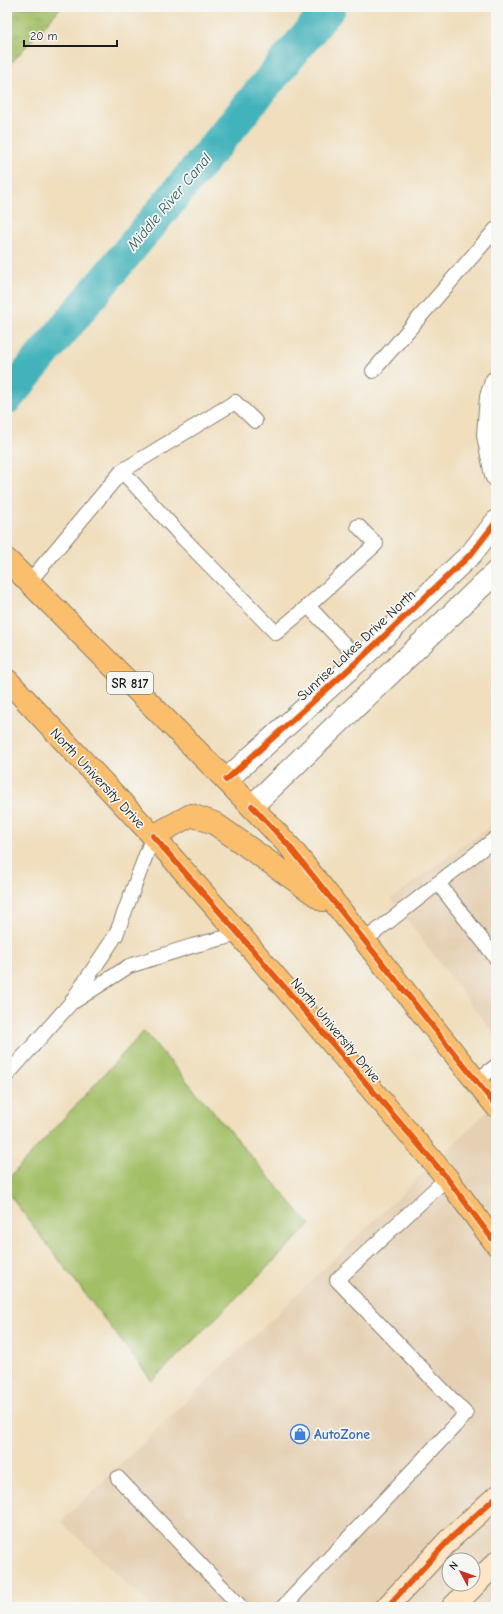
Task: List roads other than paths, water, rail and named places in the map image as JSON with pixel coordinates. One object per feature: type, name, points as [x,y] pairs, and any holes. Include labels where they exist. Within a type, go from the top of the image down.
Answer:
[{"type":"main road","name":"SR 817","points":[[7,560],[252,806],[290,847],[496,1106]]},
{"type":"main road","name":"North University Drive","points":[[7,680],[153,836],[239,934],[447,1178],[496,1244]]},
{"type":"main road","points":[[153,836],[191,816],[214,823],[344,914]]},
{"type":"street","points":[[496,382],[491,398],[488,435],[496,475]]},
{"type":"street","name":"Sunrise Lakes Drive North","points":[[226,780],[359,660],[472,553],[496,522]]},
{"type":"street","points":[[252,806],[496,572]]},
{"type":"street","points":[[387,1607],[450,1539],[496,1497]]},
{"type":"street","points":[[453,1607],[496,1563]]},
{"type":"lane","points":[[373,371],[496,229]]},
{"type":"lane","points":[[29,582],[122,471],[235,402],[255,421]]},
{"type":"lane","points":[[122,471],[183,538],[276,633],[376,544],[358,526]]},
{"type":"lane","points":[[308,606],[359,660]]},
{"type":"lane","points":[[7,1075],[70,1004],[116,935],[153,836]]},
{"type":"lane","points":[[364,940],[496,838]]},
{"type":"lane","points":[[438,883],[496,958]]},
{"type":"lane","points":[[70,1004],[129,966],[192,946],[239,934]]},
{"type":"lane","points":[[476,1081],[496,1066]]},
{"type":"lane","points":[[283,1607],[466,1414],[337,1280],[447,1178]]},
{"type":"lane","points":[[118,1478],[241,1607]]},
{"type":"waterway","name":"Middle River Canal","points":[[7,398],[330,7]]},
{"type":"place","name":"AutoZone","points":[[300,1434]]}]
